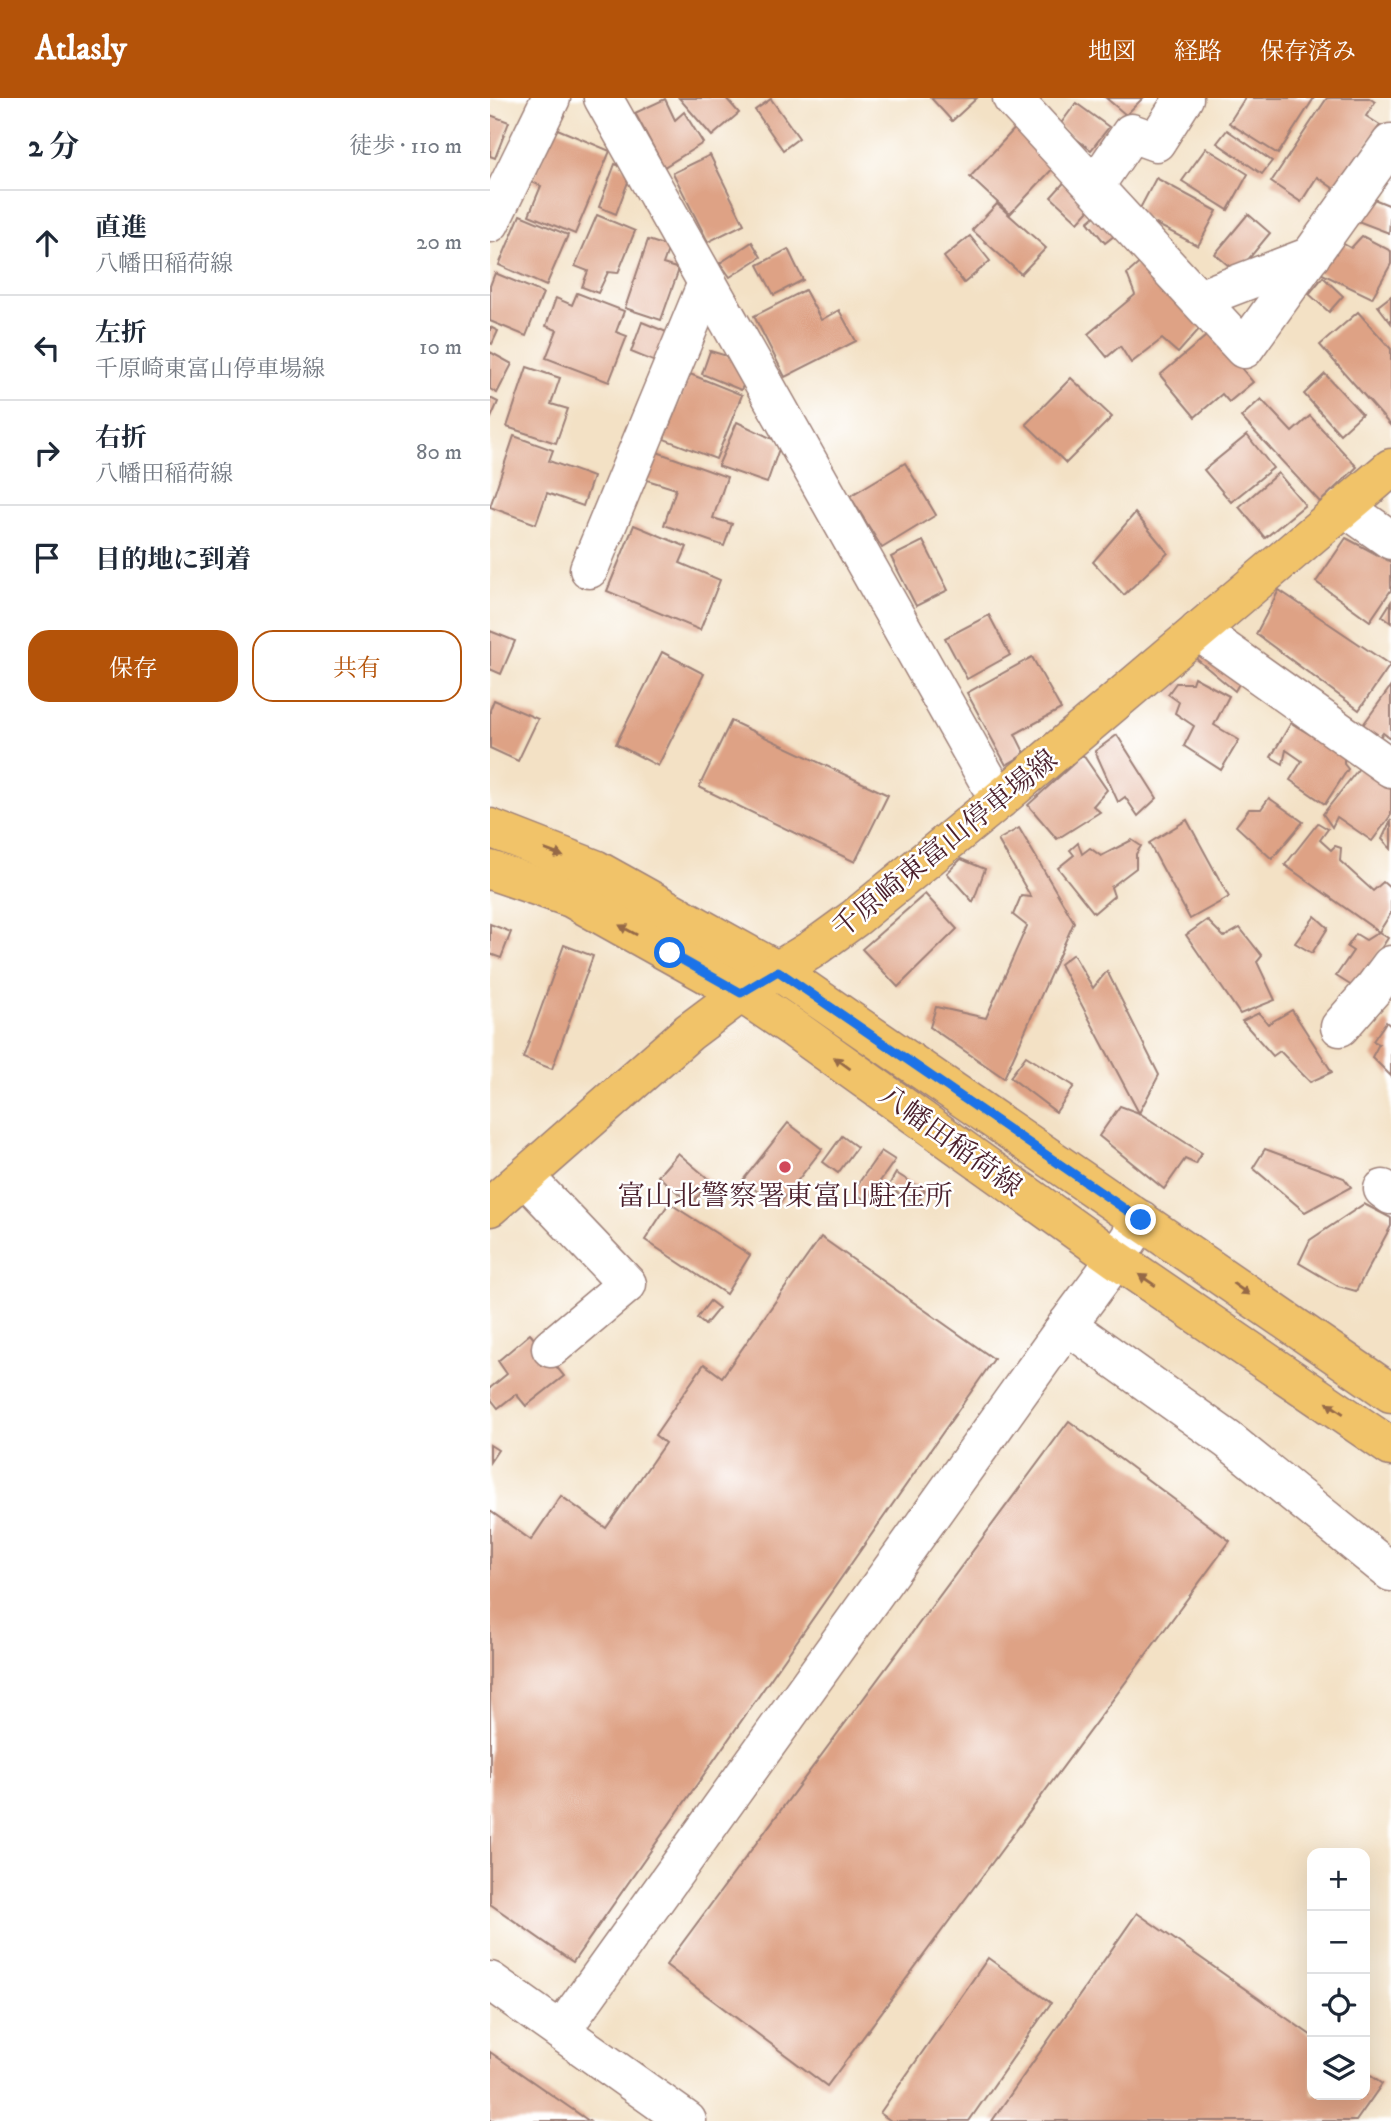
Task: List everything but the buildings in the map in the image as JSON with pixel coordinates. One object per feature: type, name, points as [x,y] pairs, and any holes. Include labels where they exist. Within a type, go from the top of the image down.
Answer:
[{"type":"main road","name":"千原崎東富山停車場線","points":[[490,1207],[690,1032],[741,993],[855,918],[999,800],[1391,468]]},
{"type":"main road","name":"八幡田稲荷線","points":[[490,828],[595,869],[778,971],[1391,1393]]},
{"type":"main road","name":"八幡田稲荷線","points":[[490,870],[571,898],[741,993],[1116,1259],[1391,1447]]},
{"type":"street","points":[[490,223],[551,98]]},
{"type":"street","points":[[603,98],[999,800]]},
{"type":"street","points":[[1012,98],[1244,349],[1391,143]]},
{"type":"street","points":[[1094,187],[1131,133],[1156,142],[1184,98]]},
{"type":"street","points":[[1199,299],[1311,256]]},
{"type":"street","points":[[589,569],[707,283]]},
{"type":"street","points":[[1344,507],[1391,540]]},
{"type":"street","points":[[1198,631],[1391,768]]},
{"type":"street","points":[[1340,1027],[1385,985]]},
{"type":"street","points":[[525,1177],[627,1283],[551,1348]]},
{"type":"street","points":[[561,2031],[1116,1259],[1141,1220]]},
{"type":"street","points":[[1067,1325],[1228,1440],[1391,1572]]},
{"type":"street","points":[[490,1981],[687,2121]]},
{"type":"place","name":"富山北警察署東富山駐在所","points":[[785,1167]]},
{"type":"route","points":[[670,953],[741,993],[778,971],[1141,1220]]}]
